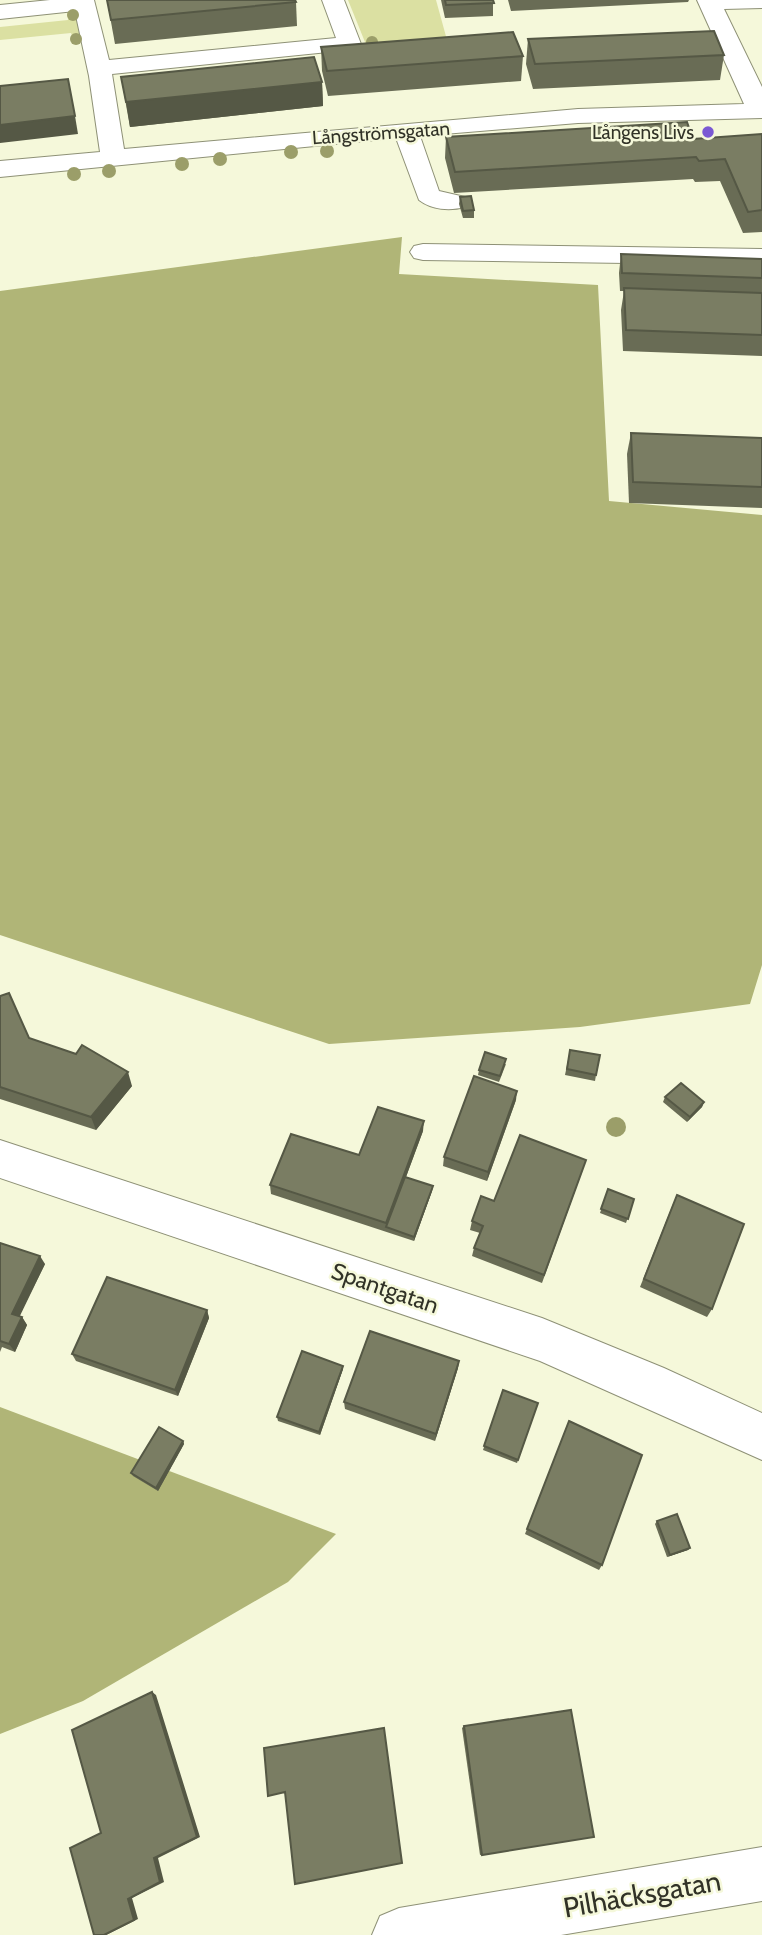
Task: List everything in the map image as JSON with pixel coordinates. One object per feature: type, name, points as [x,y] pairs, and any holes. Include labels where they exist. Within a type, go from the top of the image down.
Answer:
[{"type":"street","points":[[99,68],[350,44],[333,0]]},
{"type":"street","points":[[760,111],[709,2],[762,1]]},
{"type":"street","points":[[0,12],[97,2],[99,68],[113,158]]},
{"type":"street","name":"Långströmsgatan","points":[[0,169],[578,116],[760,111]]},
{"type":"street","points":[[406,131],[428,195],[435,200],[456,202]]},
{"type":"street","points":[[423,252],[762,257]]},
{"type":"street","name":"Spantgatan","points":[[0,1160],[542,1340],[648,1384],[762,1437]]},
{"type":"street","name":"Pilhäcksgatan","points":[[399,1935],[762,1874]]},
{"type":"green space","points":[[348,0],[436,0],[447,40],[367,47]]},
{"type":"green space","points":[[67,10],[76,13],[80,40],[76,44],[71,33],[0,40],[0,27],[68,20]]},
{"type":"green space","points":[[402,237],[399,274],[598,285],[609,501],[762,515],[762,965],[750,1004],[580,1027],[329,1044],[0,935],[0,291]]},
{"type":"green space","points":[[0,1407],[336,1534],[288,1582],[83,1701],[0,1734]]},
{"type":"building","points":[[107,0],[295,0],[296,2],[111,20]]},
{"type":"building","points":[[445,0],[493,0],[494,3],[446,5]]},
{"type":"building","points":[[714,31],[724,55],[535,64],[528,39]]},
{"type":"building","points":[[513,32],[523,56],[327,71],[321,47]]},
{"type":"building","points":[[314,57],[322,82],[126,102],[121,77]]},
{"type":"building","points":[[68,79],[75,116],[0,125],[0,86]]},
{"type":"building","points":[[687,122],[693,139],[762,134],[762,210],[748,212],[725,159],[699,161],[696,157],[455,172],[446,137]]},
{"type":"building","points":[[471,196],[474,210],[463,211],[460,197]]},
{"type":"building","points":[[621,254],[762,259],[762,278],[622,273]]},
{"type":"building","points":[[624,288],[762,293],[762,335],[626,330]]},
{"type":"building","points":[[631,433],[762,438],[762,487],[633,482]]},
{"type":"building","points":[[9,993],[29,1038],[76,1054],[82,1045],[128,1072],[91,1117],[0,1087],[0,996]]},
{"type":"building","points":[[570,1050],[600,1055],[596,1075],[567,1069]]},
{"type":"building","points":[[485,1052],[506,1059],[500,1076],[479,1070]]},
{"type":"building","points":[[474,1076],[517,1091],[488,1172],[444,1157]]},
{"type":"building","points":[[681,1083],[704,1102],[690,1117],[665,1097]]},
{"type":"building","points":[[378,1107],[424,1121],[386,1223],[270,1185],[291,1134],[359,1155]]},
{"type":"building","points":[[520,1135],[586,1160],[544,1275],[474,1248],[483,1226],[472,1221],[481,1196],[494,1201]]},
{"type":"building","points":[[405,1177],[433,1186],[414,1237],[386,1227]]},
{"type":"building","points":[[608,1189],[634,1199],[628,1219],[601,1209]]},
{"type":"building","points":[[677,1195],[744,1224],[712,1309],[644,1279]]},
{"type":"building","points":[[0,1243],[40,1256],[12,1314],[22,1317],[9,1344],[0,1341]]},
{"type":"building","points":[[107,1277],[207,1310],[175,1390],[72,1354]]},
{"type":"building","points":[[370,1331],[459,1361],[436,1434],[344,1402]]},
{"type":"building","points":[[302,1351],[343,1366],[319,1432],[277,1417]]},
{"type":"building","points":[[503,1390],[538,1403],[518,1460],[484,1446]]},
{"type":"building","points":[[569,1421],[642,1455],[602,1565],[527,1529]]},
{"type":"building","points":[[159,1427],[183,1441],[156,1488],[131,1473]]},
{"type":"building","points":[[677,1514],[690,1548],[670,1555],[657,1521]]},
{"type":"building","points":[[152,1692],[197,1837],[154,1858],[160,1882],[128,1899],[134,1920],[104,1935],[94,1935],[70,1848],[101,1833],[72,1730]]},
{"type":"building","points":[[571,1710],[594,1837],[482,1855],[464,1726]]},
{"type":"building","points":[[384,1728],[402,1863],[295,1884],[285,1792],[268,1796],[264,1748]]},
{"type":"place","name":"Långens Livs","points":[[708,132]]}]
